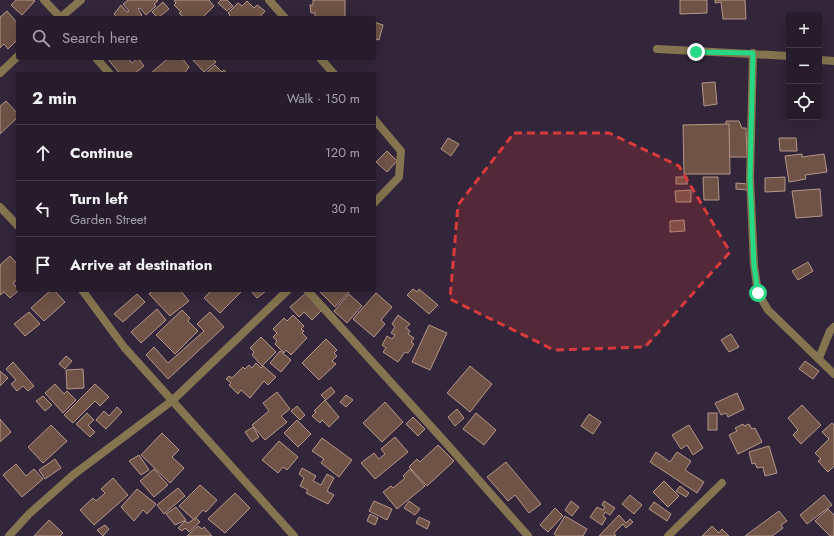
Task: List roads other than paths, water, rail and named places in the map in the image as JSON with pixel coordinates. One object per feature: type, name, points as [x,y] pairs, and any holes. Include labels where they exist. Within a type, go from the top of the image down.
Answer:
[{"type":"street","points":[[44,0],[59,16]]},
{"type":"street","points":[[63,16],[81,0]]},
{"type":"street","points":[[269,0],[283,16]]},
{"type":"street","points":[[657,49],[786,56]]},
{"type":"street","points":[[753,53],[750,178],[754,265],[758,293],[768,310],[834,374]]},
{"type":"street","points":[[0,73],[16,58]]},
{"type":"street","points":[[98,60],[108,72]]},
{"type":"street","points":[[322,60],[332,72]]},
{"type":"street","points":[[822,60],[834,61]]},
{"type":"street","points":[[376,121],[401,151],[399,178],[376,201]]},
{"type":"street","points":[[0,207],[16,224]]},
{"type":"street","points":[[83,292],[124,347],[294,536]]},
{"type":"street","points":[[9,536],[29,514],[73,475],[173,400],[286,292]]},
{"type":"street","points":[[309,292],[528,536]]},
{"type":"street","points":[[818,358],[830,331],[834,327]]},
{"type":"street","points":[[668,536],[722,483]]}]
